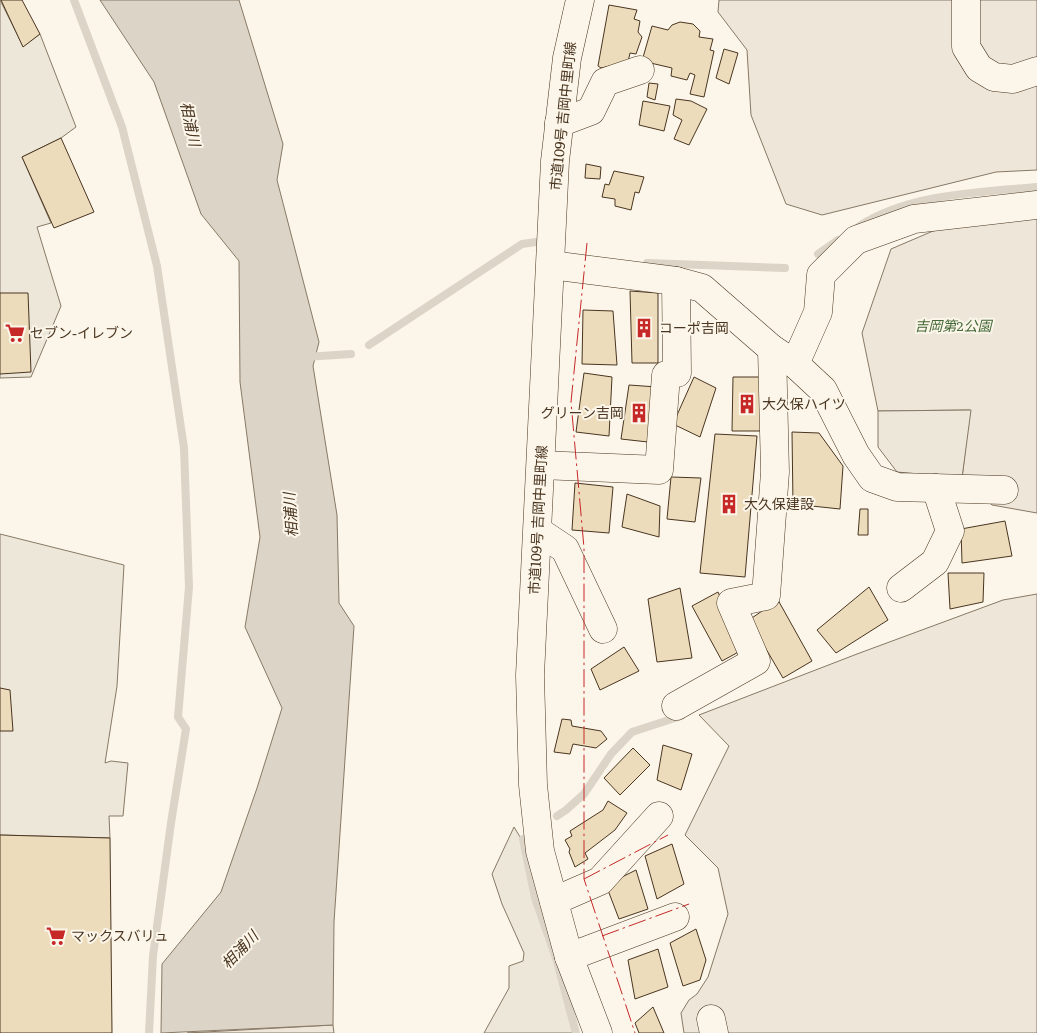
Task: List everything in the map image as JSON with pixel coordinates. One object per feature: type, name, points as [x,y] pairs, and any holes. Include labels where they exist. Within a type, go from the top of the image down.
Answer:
[{"type":"street","name":"市道109号 吉岡中里町線","points":[[580,0],[567,58],[556,161],[530,675],[533,785],[540,850],[570,957],[598,1033]]},
{"type":"street","points":[[966,0],[966,46],[979,68],[994,77],[1013,79],[1037,71]]},
{"type":"street","points":[[559,123],[591,112],[605,82],[640,70]]},
{"type":"street","points":[[795,364],[818,312],[821,275],[856,240],[914,219],[1037,206]]},
{"type":"street","points":[[551,265],[676,281],[702,288],[772,349],[795,364],[823,390],[856,455],[872,478],[897,487],[1004,490]]},
{"type":"street","points":[[541,465],[659,470],[666,375],[677,373],[676,281]]},
{"type":"street","points":[[676,706],[756,661],[730,603],[766,596],[775,472],[772,349]]},
{"type":"street","points":[[901,588],[935,562],[950,531],[936,488]]},
{"type":"street","points":[[538,531],[565,549],[603,629]]},
{"type":"street","points":[[554,901],[600,881],[659,816]]},
{"type":"street","points":[[570,957],[675,917]]},
{"type":"green space","points":[[719,0],[1037,0],[1037,170],[996,172],[822,215],[786,204],[751,115],[747,50],[718,12]]},
{"type":"green space","name":"吉岡第2公園","points":[[1037,215],[1037,513],[992,505],[962,478],[970,410],[878,411],[862,333],[891,249],[947,225]]},
{"type":"green space","points":[[1037,594],[1037,1033],[684,1033],[681,1013],[708,977],[728,914],[718,868],[685,835],[729,746],[699,715],[1003,600]]},
{"type":"green space","points":[[333,1025],[334,1033],[187,1033]]},
{"type":"shaded area","points":[[0,0],[23,46],[40,34],[76,127],[61,138],[22,157],[51,223],[37,227],[61,306],[31,377],[0,378]]},
{"type":"shaded area","points":[[971,410],[962,478],[897,472],[878,447],[878,411]]},
{"type":"shaded area","points":[[0,534],[124,565],[117,686],[105,763],[111,761],[128,763],[123,816],[109,816],[110,838],[0,835]]},
{"type":"shaded area","points":[[514,827],[528,850],[573,1033],[484,1033],[509,988],[509,966],[523,961],[524,953],[502,904],[492,874]]},
{"type":"water","name":"相浦川","points":[[100,0],[239,0],[283,144],[277,180],[319,342],[313,366],[337,515],[339,603],[354,626],[334,922],[333,1025],[161,1033],[162,964],[221,892],[282,708],[245,627],[260,537],[240,382],[239,261],[201,214],[154,82]]},
{"type":"building","points":[[1,0],[22,0],[40,34],[23,47]]},
{"type":"building","points":[[609,5],[637,10],[634,19],[640,21],[638,32],[642,37],[636,54],[630,53],[628,62],[601,68],[598,66]]},
{"type":"building","points":[[680,22],[693,24],[700,31],[699,37],[713,39],[710,50],[714,51],[704,97],[690,94],[695,75],[690,73],[687,80],[671,76],[672,68],[642,61],[652,26],[668,30],[672,25]]},
{"type":"building","points":[[724,49],[738,53],[729,84],[716,78]]},
{"type":"building","points":[[649,83],[658,84],[655,100],[647,97]]},
{"type":"building","points":[[676,99],[691,101],[707,109],[689,145],[674,139],[682,120],[673,115]]},
{"type":"building","points":[[643,101],[670,106],[664,131],[639,125]]},
{"type":"building","points":[[61,138],[94,212],[54,228],[22,157]]},
{"type":"building","points":[[586,164],[601,167],[600,179],[585,178]]},
{"type":"building","points":[[614,171],[644,177],[639,193],[635,192],[631,210],[615,206],[615,199],[602,197],[605,184],[609,185]]},
{"type":"building","name":"コーポ吉岡","points":[[630,291],[658,293],[658,363],[632,363]]},
{"type":"building","name":"セブン-イレブン","points":[[0,293],[28,293],[31,372],[0,374]]},
{"type":"building","points":[[583,310],[613,311],[617,365],[582,364]]},
{"type":"building","points":[[584,373],[612,377],[609,436],[576,432]]},
{"type":"building","points":[[694,377],[716,388],[700,437],[673,424]]},
{"type":"building","name":"大久保ハイツ","points":[[733,377],[762,377],[762,431],[732,431]]},
{"type":"building","name":"グリーン吉岡","points":[[629,385],[657,387],[648,442],[621,439]]},
{"type":"building","points":[[792,432],[819,433],[843,466],[840,509],[793,504]]},
{"type":"building","name":"大久保建設","points":[[715,434],[757,436],[745,577],[700,573]]},
{"type":"building","points":[[671,477],[701,478],[695,522],[667,519]]},
{"type":"building","points":[[575,483],[613,487],[609,533],[572,530]]},
{"type":"building","points":[[627,494],[660,506],[659,537],[622,527]]},
{"type":"building","points":[[860,509],[868,509],[868,535],[858,535]]},
{"type":"building","points":[[1005,521],[1012,556],[962,563],[961,529]]},
{"type":"building","points":[[948,573],[984,573],[983,602],[950,609]]},
{"type":"building","points":[[869,587],[888,620],[836,653],[817,630]]},
{"type":"building","points":[[680,588],[692,658],[657,662],[648,599]]},
{"type":"building","points":[[718,592],[744,649],[722,661],[692,606]]},
{"type":"building","points":[[778,600],[812,661],[783,678],[749,620]]},
{"type":"building","points":[[624,647],[639,671],[600,690],[591,669]]},
{"type":"building","points":[[0,688],[10,690],[13,731],[0,731]]},
{"type":"building","points":[[562,719],[571,720],[572,726],[601,731],[607,739],[596,748],[573,744],[570,754],[554,752]]},
{"type":"building","points":[[663,745],[692,754],[681,790],[657,780]]},
{"type":"building","points":[[633,748],[650,765],[620,795],[604,778]]},
{"type":"building","points":[[608,801],[627,813],[615,830],[585,853],[588,859],[575,867],[569,852],[570,849],[565,840],[572,836],[570,831],[603,810]]},
{"type":"building","name":"マックスバリュ","points":[[0,835],[110,838],[112,1033],[0,1033]]},
{"type":"building","points":[[672,844],[684,884],[657,899],[645,856]]},
{"type":"building","points":[[636,870],[648,909],[619,919],[606,885]]},
{"type":"building","points":[[696,929],[706,960],[700,980],[683,986],[670,943]]},
{"type":"building","points":[[658,949],[668,987],[635,999],[628,960]]},
{"type":"building","points":[[653,1007],[664,1033],[639,1033],[635,1023]]},
{"type":"waterway","points":[[74,0],[122,127],[157,266],[184,448],[189,587],[178,717],[186,729],[153,956],[149,1033]]},
{"type":"waterway","points":[[858,227],[877,216],[921,201],[968,193],[1037,187]]},
{"type":"waterway","points":[[818,254],[838,240]]},
{"type":"waterway","points":[[369,345],[522,244],[536,242]]},
{"type":"waterway","points":[[647,263],[785,268]]},
{"type":"waterway","points":[[305,357],[351,354]]},
{"type":"waterway","points":[[557,816],[584,794],[611,754],[632,732],[681,716]]},
{"type":"waterway","points":[[523,839],[535,898],[556,958],[576,1033]]},
{"type":"power","points":[[587,243],[571,402],[584,548],[584,879],[635,1033]]},
{"type":"power","points":[[584,879],[668,835]]},
{"type":"power","points":[[602,936],[689,904]]},
{"type":"place","name":"コーポ吉岡","points":[[644,328]]},
{"type":"place","name":"セブン-イレブン","points":[[15,333]]},
{"type":"place","name":"大久保ハイツ","points":[[747,404]]},
{"type":"place","name":"グリーン吉岡","points":[[639,413]]},
{"type":"place","name":"大久保建設","points":[[729,504]]},
{"type":"place","name":"マックスバリュ","points":[[56,936]]}]
